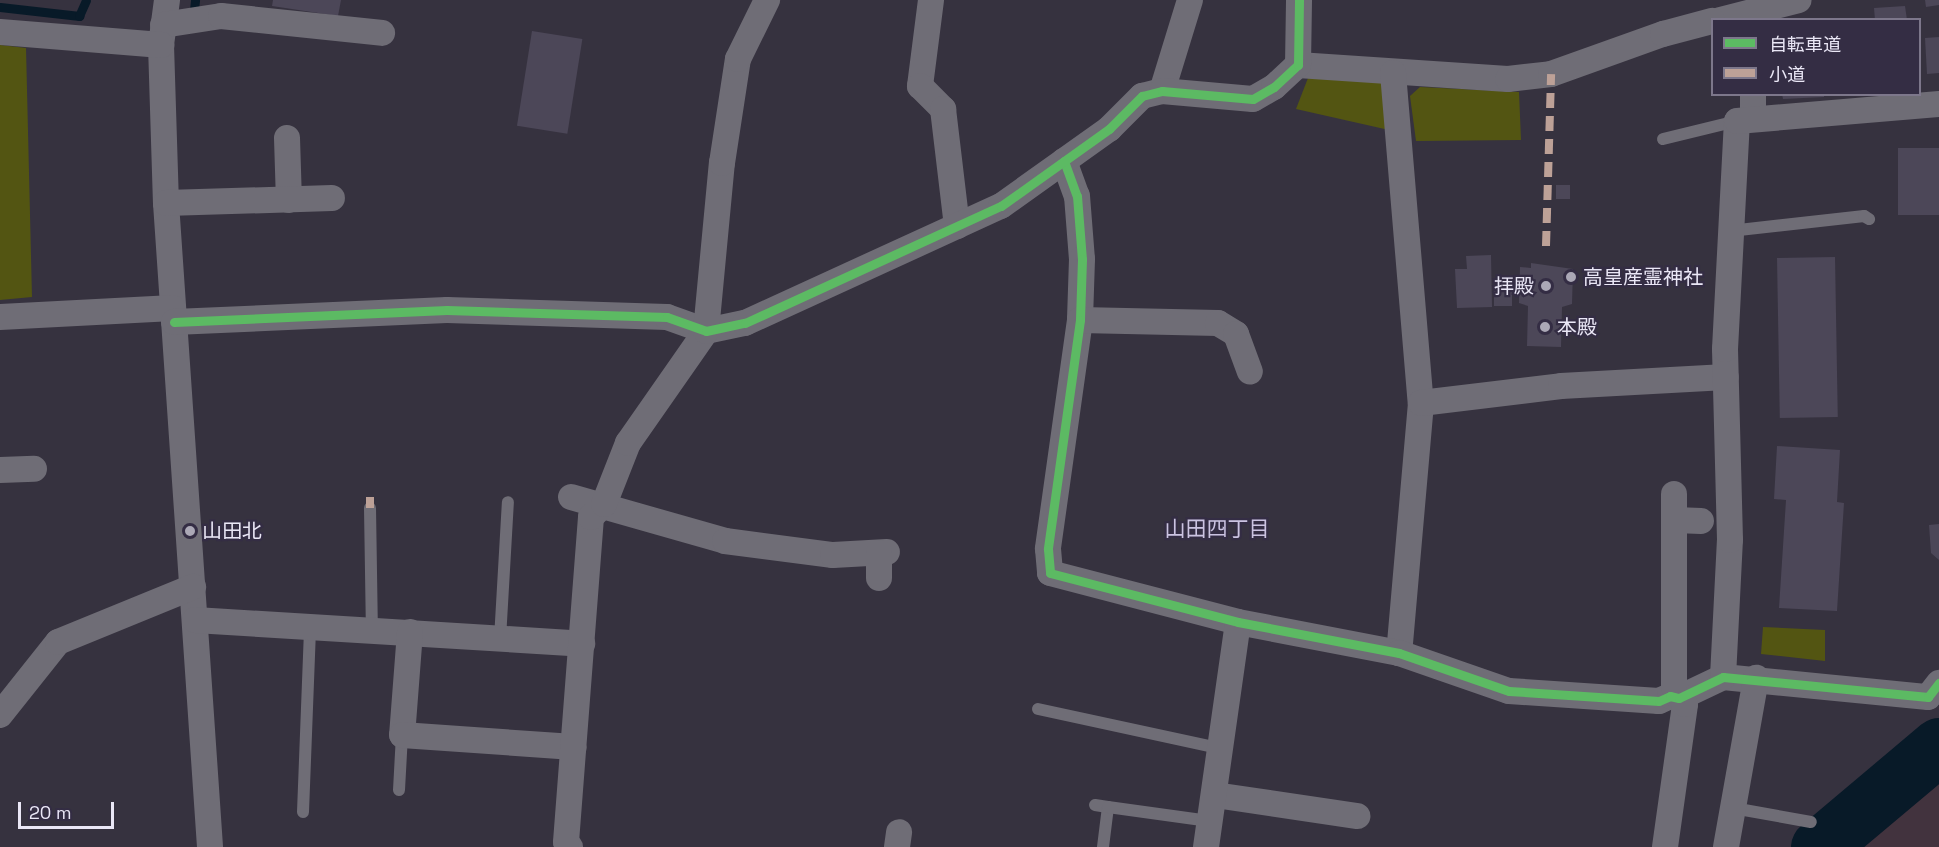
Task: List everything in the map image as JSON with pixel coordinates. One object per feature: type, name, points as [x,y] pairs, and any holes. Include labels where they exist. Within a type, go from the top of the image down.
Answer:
[{"type":"street","points":[[167,0],[162,35],[166,202],[210,847]]},
{"type":"street","points":[[570,847],[566,842],[591,517],[604,504],[628,443],[706,331],[722,163],[738,58],[767,0]]},
{"type":"street","points":[[931,0],[920,86],[943,109],[957,226]]},
{"type":"street","points":[[1162,91],[1190,0]]},
{"type":"street","points":[[0,317],[447,310],[667,317],[706,331],[745,323],[1001,206],[1109,129],[1142,96],[1162,91],[1253,99],[1274,87],[1298,65],[1299,0]]},
{"type":"street","points":[[1735,18],[1750,16],[1799,0]]},
{"type":"street","points":[[0,32],[162,35],[221,16],[382,33]]},
{"type":"street","points":[[1298,65],[1508,79],[1551,74],[1663,34],[1711,22]]},
{"type":"street","points":[[1394,73],[1421,403],[1399,653]]},
{"type":"street","points":[[1723,677],[1730,540],[1726,377],[1730,231],[1748,112],[1939,104]]},
{"type":"street","points":[[287,138],[289,200]]},
{"type":"street","points":[[1064,161],[1077,196],[1082,259],[1080,320],[1048,549],[1050,573],[1238,622],[1399,653],[1509,691],[1594,699],[1659,701],[1670,696],[1679,698],[1723,677],[1756,678],[1929,697],[1939,683]]},
{"type":"street","points":[[166,202],[332,198]]},
{"type":"street","points":[[1080,320],[1218,323],[1236,334],[1250,372]]},
{"type":"street","points":[[1421,403],[1561,386],[1726,377]]},
{"type":"street","points":[[0,470],[34,469]]},
{"type":"street","points":[[1665,847],[1685,704],[1674,687],[1674,494]]},
{"type":"street","points":[[571,497],[604,504],[725,541],[800,558],[833,555],[882,561]]},
{"type":"street","points":[[1675,520],[1701,520]]},
{"type":"street","points":[[0,715],[58,642],[193,587]]},
{"type":"street","points":[[195,620],[582,644]]},
{"type":"street","points":[[1206,847],[1238,622]]},
{"type":"street","points":[[410,632],[402,735],[574,747]]},
{"type":"street","points":[[1726,847],[1756,678]]},
{"type":"street","points":[[1215,795],[1357,816]]},
{"type":"lane","points":[[1663,139],[1748,112]]},
{"type":"lane","points":[[1730,231],[1864,216],[1869,219]]},
{"type":"lane","points":[[500,639],[508,502]]},
{"type":"lane","points":[[370,508],[372,630]]},
{"type":"lane","points":[[303,812],[310,627]]},
{"type":"lane","points":[[1038,709],[1219,748]]},
{"type":"lane","points":[[399,790],[402,735]]},
{"type":"lane","points":[[1095,805],[1209,821]]},
{"type":"lane","points":[[1103,847],[1108,807]]},
{"type":"lane","points":[[1733,808],[1811,822]]},
{"type":"shaded area","points":[[0,45],[26,48],[32,297],[0,300]]},
{"type":"shaded area","points":[[1308,78],[1384,83],[1389,130],[1296,109]]},
{"type":"shaded area","points":[[1420,87],[1519,92],[1521,140],[1416,141],[1410,96]]},
{"type":"shaded area","points":[[1763,627],[1825,630],[1825,661],[1761,654]]},
{"type":"shaded area","points":[[1939,770],[1939,847],[1836,847],[1851,828]]},
{"type":"building","points":[[273,0],[341,0],[338,16],[272,6]]},
{"type":"building","points":[[1925,0],[1939,0],[1939,5],[1926,7]]},
{"type":"building","points":[[1905,6],[1907,18],[1875,18],[1874,8]]},
{"type":"building","points":[[532,31],[582,39],[567,134],[517,126]]},
{"type":"building","points":[[1939,37],[1939,73],[1927,74],[1925,38]]},
{"type":"building","points":[[1782,96],[1824,96],[1824,97],[1783,99]]},
{"type":"building","points":[[1898,148],[1939,148],[1939,215],[1898,215]]},
{"type":"building","points":[[1556,185],[1570,185],[1570,199],[1556,199]]},
{"type":"building","points":[[1491,255],[1492,307],[1457,308],[1455,269],[1467,269],[1466,256]]},
{"type":"building","points":[[1835,257],[1838,417],[1780,418],[1777,258]]},
{"type":"building","points":[[1531,263],[1573,269],[1572,304],[1562,307],[1561,347],[1527,346],[1528,306],[1519,303],[1520,267],[1531,268]]},
{"type":"building","points":[[1494,291],[1512,291],[1512,306],[1494,306]]},
{"type":"building","points":[[1777,446],[1840,450],[1837,502],[1844,503],[1837,611],[1779,608],[1786,500],[1774,499]]},
{"type":"building","points":[[1939,524],[1939,560],[1931,553],[1929,525]]},
{"type":"waterway","points":[[0,7],[79,16],[86,0]]},
{"type":"waterway","points":[[194,10],[195,0]]},
{"type":"waterway","points":[[1819,847],[1939,746]]},
{"type":"marked path","points":[[1546,246],[1551,74]]},
{"type":"marked path","points":[[370,497],[370,508]]},
{"type":"cycle path","points":[[174,322],[447,310],[667,317],[706,331],[745,323],[1001,206],[1109,129],[1142,96],[1162,91],[1253,99],[1274,87],[1298,65],[1299,0]]},
{"type":"cycle path","points":[[1064,161],[1077,196],[1082,259],[1080,320],[1048,549],[1050,573],[1238,622],[1399,653],[1509,691],[1659,701],[1670,696],[1679,698],[1723,677],[1928,697],[1939,683]]},
{"type":"place","name":"高皇産霊神社","points":[[1571,277]]},
{"type":"place","name":"拝殿","points":[[1546,286]]},
{"type":"place","name":"本殿","points":[[1545,327]]},
{"type":"place","name":"山田北","points":[[190,531]]},
{"type":"district","name":"山田四丁目","points":[[1217,529]]}]
